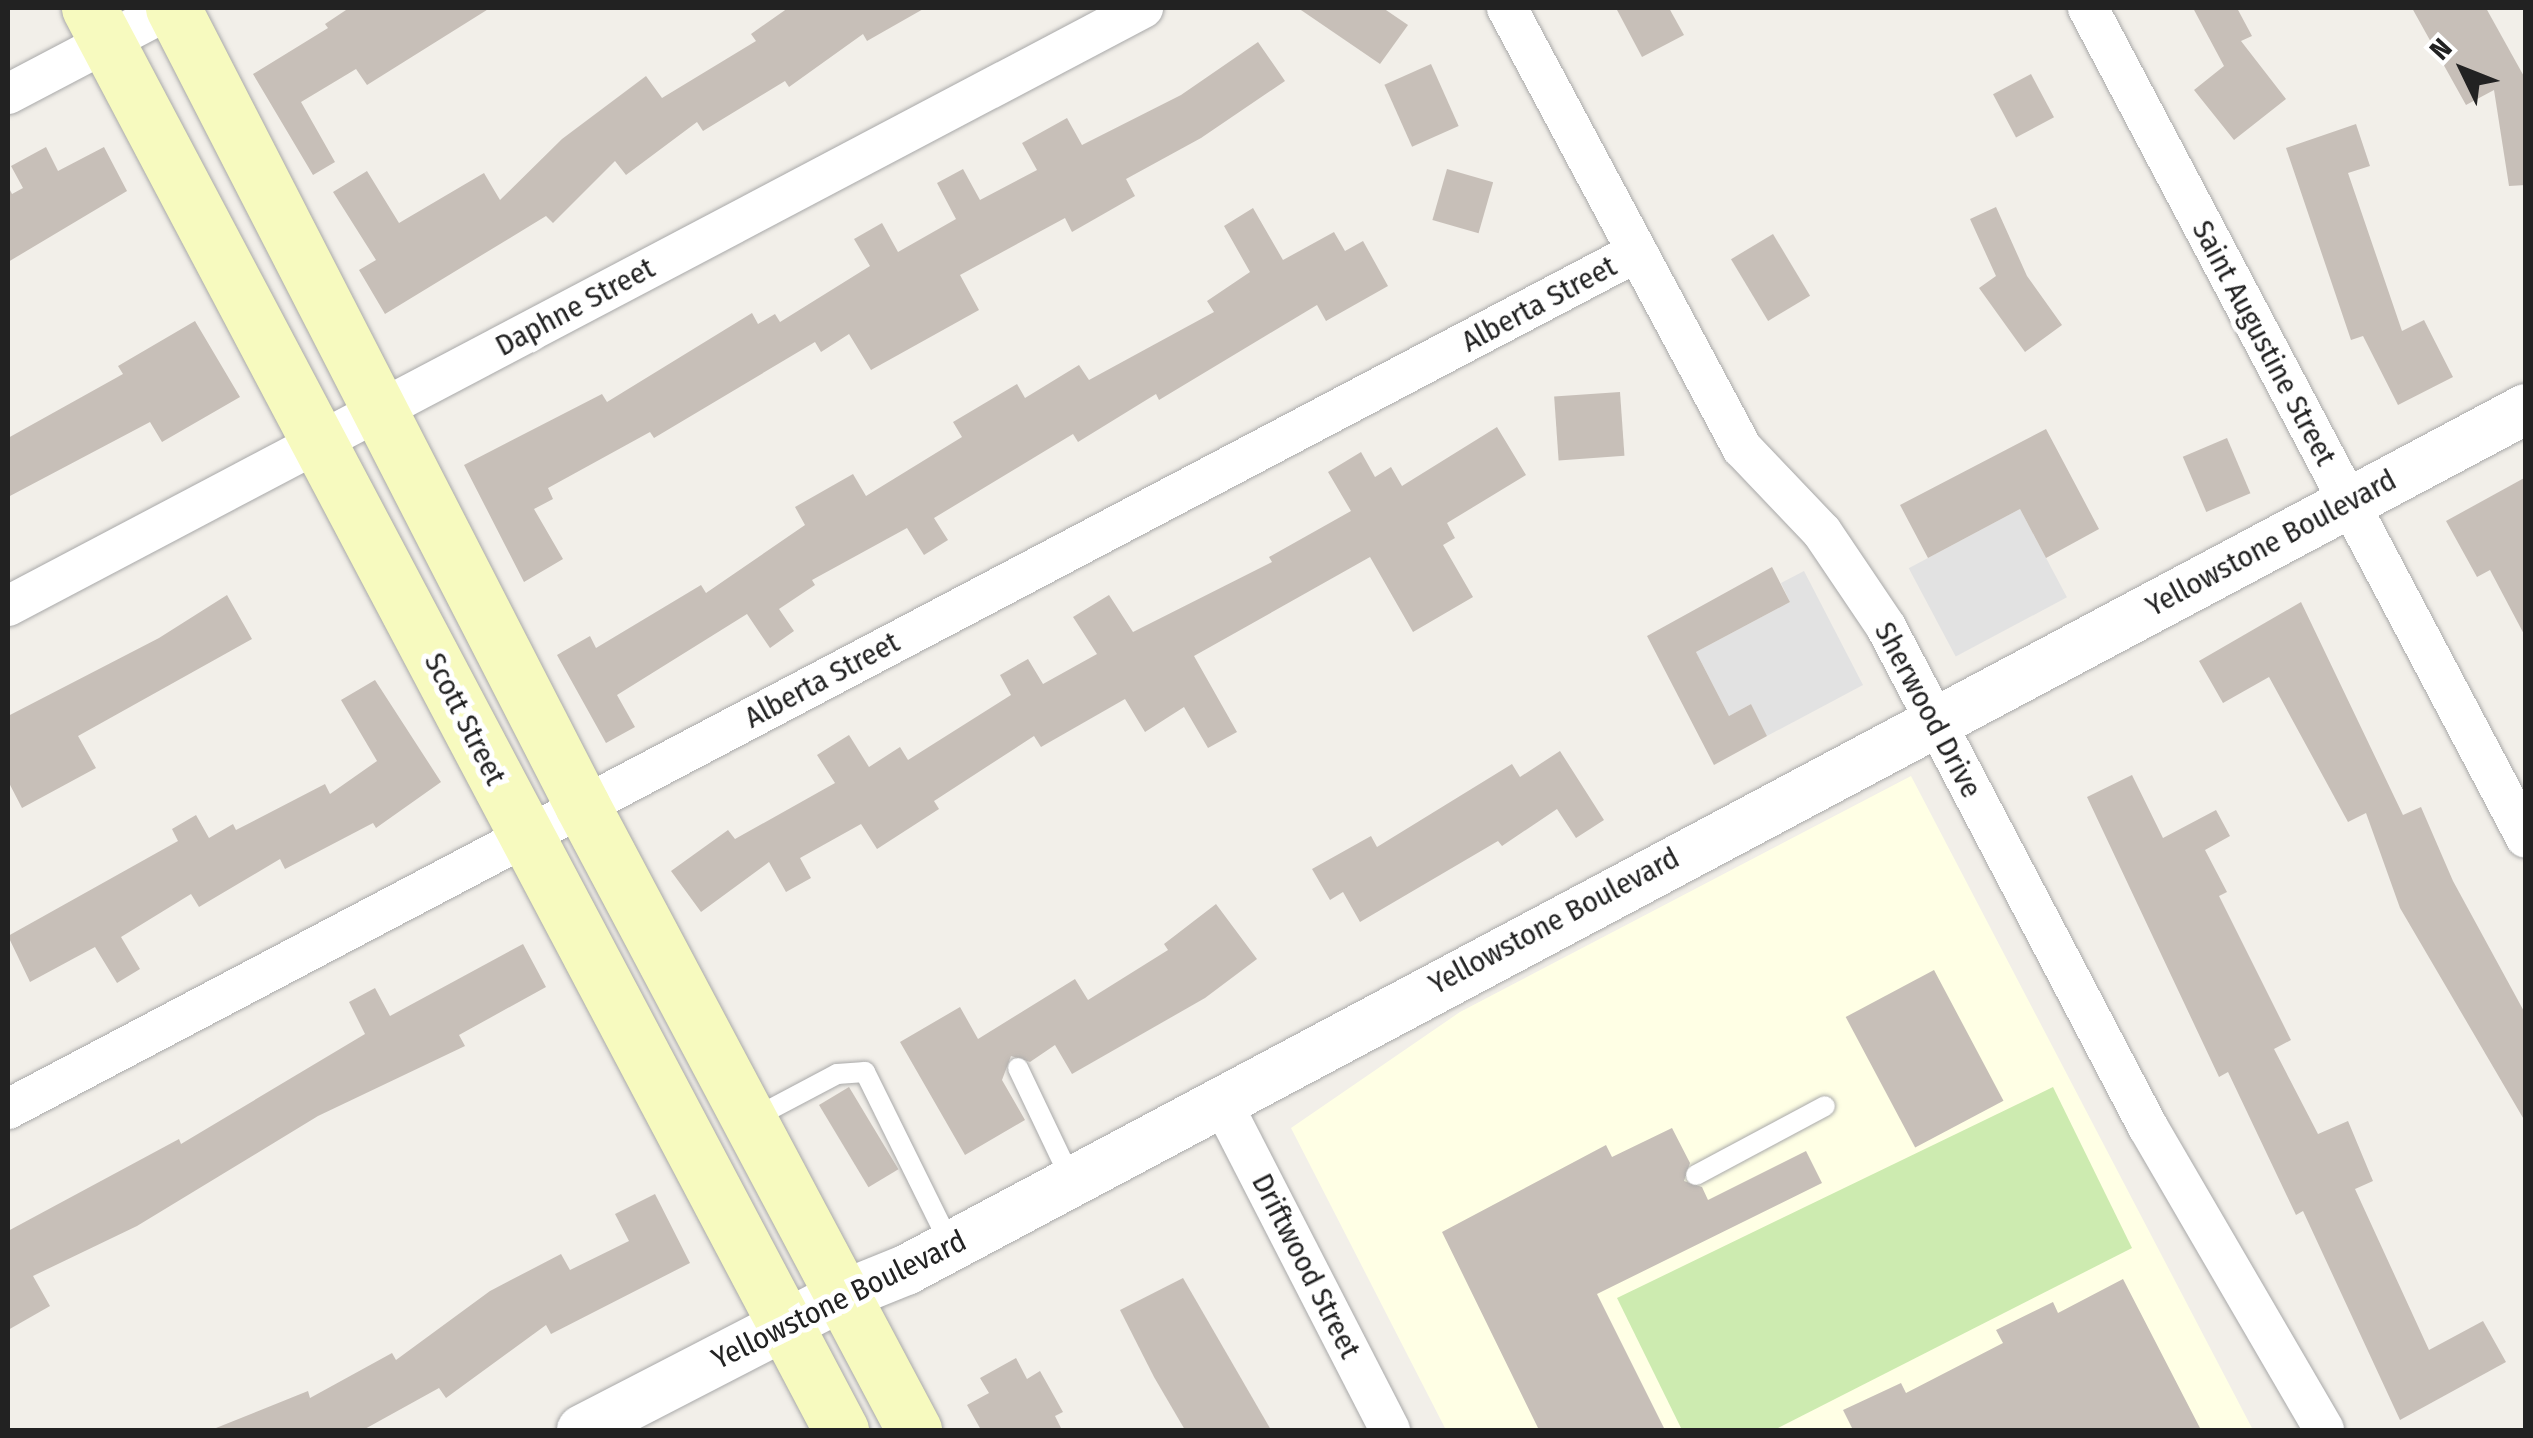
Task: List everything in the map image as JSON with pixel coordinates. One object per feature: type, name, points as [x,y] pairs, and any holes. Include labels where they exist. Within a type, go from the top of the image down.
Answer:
[{"type":"main road","points":[[172,8],[582,805],[914,1430]]},
{"type":"main road","name":"Scott Street","points":[[98,25],[841,1430]]},
{"type":"street","points":[[8,94],[98,25],[172,8]]},
{"type":"street","name":"Daphne Street","points":[[8,606],[1142,8]]},
{"type":"street","name":"Sherwood Drive","points":[[1507,8],[1742,448],[1853,574],[2148,1127],[2324,1430]]},
{"type":"street","name":"Saint Augustine Street","points":[[2088,8],[2526,838]]},
{"type":"street","name":"Alberta Street","points":[[8,1108],[1637,252]]},
{"type":"street","name":"Yellowstone Boulevard","points":[[582,1430],[844,1294],[951,1246],[1933,718],[2526,409]]},
{"type":"street","name":"Driftwood Street","points":[[1221,1101],[1390,1430]]},
{"type":"lane","points":[[1018,1068],[1072,1181]]},
{"type":"lane","points":[[750,1120],[838,1074],[865,1072],[951,1246]]},
{"type":"lane","points":[[1696,1175],[1826,1106]]},
{"type":"shaded area","points":[[2020,509],[2067,597],[1956,656],[1909,568]]},
{"type":"shaded area","points":[[1804,571],[1863,685],[1767,736],[1751,704],[1729,716],[1696,652],[1790,602],[1781,583]]},
{"type":"shaded area","points":[[1911,776],[2253,1430],[1446,1430],[1291,1128],[1460,1012]]},
{"type":"green space","points":[[2053,1087],[2132,1248],[1774,1430],[1682,1430],[1617,1298]]},
{"type":"building","points":[[349,8],[490,8],[367,85],[356,69],[301,102],[335,162],[313,175],[253,74],[328,28],[325,24]]},
{"type":"building","points":[[788,8],[925,8],[867,41],[863,34],[789,87],[785,81],[703,131],[697,122],[626,175],[615,161],[553,223],[546,216],[385,314],[359,270],[376,260],[333,192],[367,171],[399,223],[484,173],[500,200],[562,139],[646,76],[662,98],[756,41],[751,34]]},
{"type":"building","points":[[1298,8],[1383,8],[1408,25],[1380,64]]},
{"type":"building","points":[[1616,8],[1669,8],[1684,35],[1642,57]]},
{"type":"building","points":[[2193,8],[2237,8],[2252,36],[2241,41],[2286,99],[2234,140],[2194,90],[2224,66]]},
{"type":"building","points":[[2412,8],[2486,8],[2526,80],[2526,185],[2509,186],[2494,90],[2466,105]]},
{"type":"building","points":[[1258,42],[1285,81],[1201,138],[1126,179],[1135,196],[1072,232],[1065,218],[960,275],[979,310],[871,370],[849,334],[821,352],[815,342],[654,438],[650,432],[548,488],[553,499],[534,509],[563,559],[524,582],[464,465],[602,394],[607,402],[752,313],[758,324],[775,314],[780,322],[870,266],[854,239],[882,223],[898,252],[956,219],[937,183],[963,169],[980,200],[1037,170],[1022,143],[1067,118],[1082,145],[1181,95]]},
{"type":"building","points":[[1431,64],[1459,126],[1412,147],[1384,85]]},
{"type":"building","points":[[2031,74],[2054,117],[2016,137],[1993,94]]},
{"type":"building","points":[[2356,124],[2370,166],[2348,173],[2402,331],[2424,320],[2453,377],[2398,405],[2363,336],[2351,340],[2286,148]]},
{"type":"building","points":[[46,147],[58,171],[104,147],[127,191],[8,262],[8,186],[12,194],[23,188],[11,166]]},
{"type":"building","points":[[1447,169],[1493,182],[1479,233],[1432,220]]},
{"type":"building","points":[[1996,207],[2027,276],[2062,325],[2025,352],[1979,288],[1996,276],[1970,219]]},
{"type":"building","points":[[1253,208],[1283,260],[1334,232],[1345,251],[1363,241],[1388,286],[1326,321],[1317,305],[1159,400],[1156,394],[1078,442],[1073,434],[934,518],[948,540],[924,555],[907,528],[812,580],[815,585],[779,609],[794,631],[770,648],[747,614],[617,695],[635,727],[606,743],[557,655],[590,636],[596,648],[701,585],[706,593],[805,525],[795,507],[853,474],[866,496],[962,437],[953,422],[1017,384],[1025,398],[1079,365],[1089,380],[1214,312],[1207,301],[1250,272],[1224,226]]},
{"type":"building","points":[[1773,234],[1810,296],[1768,321],[1731,259]]},
{"type":"building","points":[[195,321],[240,397],[162,442],[150,422],[8,497],[8,438],[123,374],[118,366]]},
{"type":"building","points":[[1620,392],[1624,456],[1559,460],[1554,397]]},
{"type":"building","points":[[1497,427],[1526,475],[1447,523],[1455,538],[1443,545],[1473,597],[1413,632],[1370,557],[1194,656],[1237,732],[1208,748],[1184,707],[1145,732],[1125,699],[1041,747],[1034,736],[934,801],[939,809],[877,849],[861,824],[800,858],[811,878],[786,892],[769,862],[701,912],[671,871],[728,830],[735,839],[835,783],[817,755],[849,735],[869,767],[900,747],[908,760],[1011,695],[1000,675],[1028,659],[1043,684],[1097,654],[1073,617],[1109,595],[1133,632],[1272,562],[1269,557],[1351,511],[1328,472],[1361,452],[1375,477],[1391,467],[1402,486]]},
{"type":"building","points":[[2046,429],[2099,529],[2046,558],[2020,509],[1928,558],[1900,505]]},
{"type":"building","points":[[2227,438],[2250,493],[2206,512],[2183,457]]},
{"type":"building","points":[[2526,477],[2526,638],[2490,570],[2477,577],[2446,521]]},
{"type":"building","points":[[1772,567],[1790,602],[1696,652],[1729,716],[1751,704],[1767,736],[1714,765],[1647,636]]},
{"type":"building","points":[[227,595],[252,639],[78,736],[96,768],[22,808],[8,781],[8,716],[159,638]]},
{"type":"building","points":[[2301,602],[2403,815],[2421,807],[2453,881],[2526,1015],[2526,1123],[2400,908],[2366,813],[2348,822],[2269,677],[2223,703],[2199,661]]},
{"type":"building","points":[[375,680],[441,782],[376,828],[373,823],[285,869],[280,859],[199,907],[191,894],[121,937],[140,969],[117,983],[95,947],[30,982],[8,936],[178,841],[172,829],[196,815],[209,838],[233,824],[236,830],[325,784],[330,794],[377,761],[341,700]]},
{"type":"building","points":[[1560,751],[1604,820],[1576,838],[1557,809],[1502,846],[1498,841],[1360,922],[1343,892],[1330,900],[1312,869],[1371,836],[1377,847],[1512,764],[1520,777]]},
{"type":"building","points":[[2132,775],[2163,838],[2216,810],[2230,836],[2205,850],[2227,892],[2219,896],[2291,1040],[2274,1049],[2318,1134],[2348,1121],[2373,1181],[2355,1189],[2429,1350],[2483,1321],[2506,1362],[2400,1420],[2303,1211],[2296,1215],[2228,1072],[2219,1077],[2087,797]]},
{"type":"building","points":[[1216,904],[1257,959],[1205,998],[1072,1074],[1055,1045],[1030,1062],[1011,1056],[1002,1080],[1025,1120],[965,1155],[900,1042],[960,1007],[978,1039],[1075,979],[1088,1000],[1168,950],[1164,944]]},
{"type":"building","points":[[523,944],[546,987],[459,1035],[465,1046],[318,1116],[137,1226],[33,1276],[50,1306],[8,1330],[8,1231],[179,1139],[181,1144],[365,1034],[349,1002],[375,988],[390,1016]]},
{"type":"building","points":[[1934,970],[2003,1101],[1915,1148],[1846,1017]]},
{"type":"building","points":[[849,1087],[898,1169],[868,1187],[819,1105]]},
{"type":"building","points":[[1672,1128],[1690,1163],[1684,1181],[1702,1187],[1708,1200],[1806,1151],[1822,1183],[1597,1294],[1665,1430],[1539,1430],[1442,1232],[1606,1145],[1612,1157]]},
{"type":"building","points":[[655,1194],[690,1263],[551,1334],[546,1325],[446,1398],[439,1388],[363,1430],[211,1430],[308,1391],[310,1398],[392,1353],[396,1360],[490,1291],[561,1254],[570,1270],[629,1241],[615,1214]]},
{"type":"building","points":[[1183,1278],[1271,1430],[1185,1430],[1154,1377],[1120,1310]]},
{"type":"building","points":[[2123,1279],[2201,1430],[1853,1430],[1843,1410],[1901,1383],[1906,1393],[2003,1343],[1996,1330],[2053,1302],[2058,1313]]},
{"type":"building","points":[[1016,1358],[1027,1379],[1040,1371],[1063,1412],[1055,1416],[1062,1430],[981,1430],[967,1405],[989,1393],[980,1378]]}]
